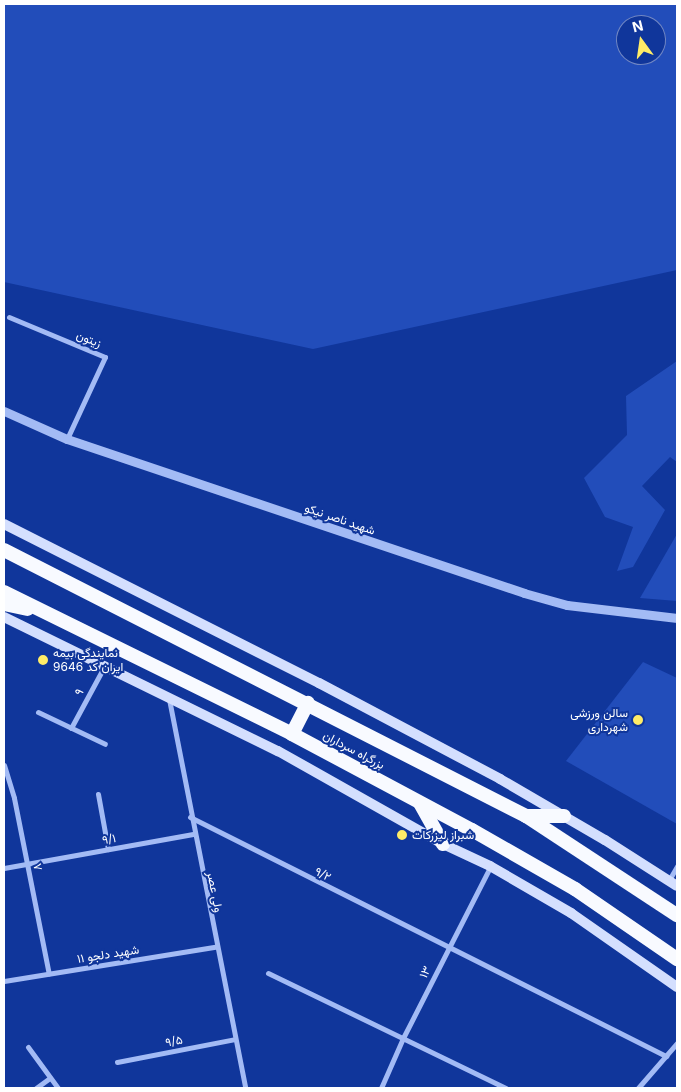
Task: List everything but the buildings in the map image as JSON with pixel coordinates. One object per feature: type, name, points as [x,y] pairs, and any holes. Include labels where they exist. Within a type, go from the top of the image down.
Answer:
[{"type":"highway","name":"بزرگراه سرداران","points":[[4,550],[308,703],[526,816],[677,915]]},
{"type":"highway","name":"بزرگراه سرداران","points":[[4,592],[292,734],[420,802],[575,889],[677,959]]},
{"type":"highway","points":[[4,604],[46,614]]},
{"type":"highway","points":[[292,734],[308,703]]},
{"type":"highway","points":[[420,802],[443,844]]},
{"type":"highway","points":[[526,816],[564,816]]},
{"type":"main road","points":[[4,524],[319,682],[564,816],[673,883]]},
{"type":"main road","points":[[4,616],[168,699],[278,751],[443,844],[490,866],[571,913],[677,987]]},
{"type":"street","name":"زیتون","points":[[9,317],[105,356],[67,439]]},
{"type":"street","name":"شهید ناصر نیکو","points":[[4,411],[67,439],[524,593],[583,608],[677,618]]},
{"type":"street","name":"۹","points":[[71,728],[104,666]]},
{"type":"street","name":"ولی عصر","points":[[168,699],[215,947],[245,1088]]},
{"type":"street","points":[[38,712],[105,744]]},
{"type":"street","name":"۷","points":[[4,765],[14,798],[49,974]]},
{"type":"street","points":[[98,794],[108,849]]},
{"type":"street","name":"۹/۲","points":[[190,816],[447,948],[666,1056]]},
{"type":"street","name":"۹/۱","points":[[4,868],[193,834]]},
{"type":"street","name":"۱۳","points":[[381,1088],[447,948],[490,866]]},
{"type":"street","points":[[673,883],[677,866]]},
{"type":"street","name":"شهید دلجو ۱۱","points":[[4,981],[215,947]]},
{"type":"street","points":[[268,973],[506,1088]]},
{"type":"street","name":"۹/۵","points":[[117,1062],[235,1039]]},
{"type":"street","points":[[638,1088],[677,1043]]},
{"type":"street","points":[[28,1047],[58,1088]]},
{"type":"street","points":[[36,1088],[50,1078]]},
{"type":"shaded area","points":[[4,4],[677,4],[677,270],[313,349],[4,282]]},
{"type":"shaded area","points":[[677,361],[677,462],[670,457],[642,486],[665,510],[633,567],[617,571],[633,527],[605,517],[584,478],[627,435],[626,396]]},
{"type":"shaded area","points":[[677,534],[677,601],[640,598]]},
{"type":"shaded area","name":"سالن ورزشی شهرداری","points":[[643,662],[677,678],[677,824],[566,761]]},
{"type":"place","name":"نمایندگی بیمه ایران کد 9646","points":[[43,660]]},
{"type":"place","name":"سالن ورزشی شهرداری","points":[[638,720]]},
{"type":"place","name":"شبراز لیزرکات","points":[[402,835]]}]
